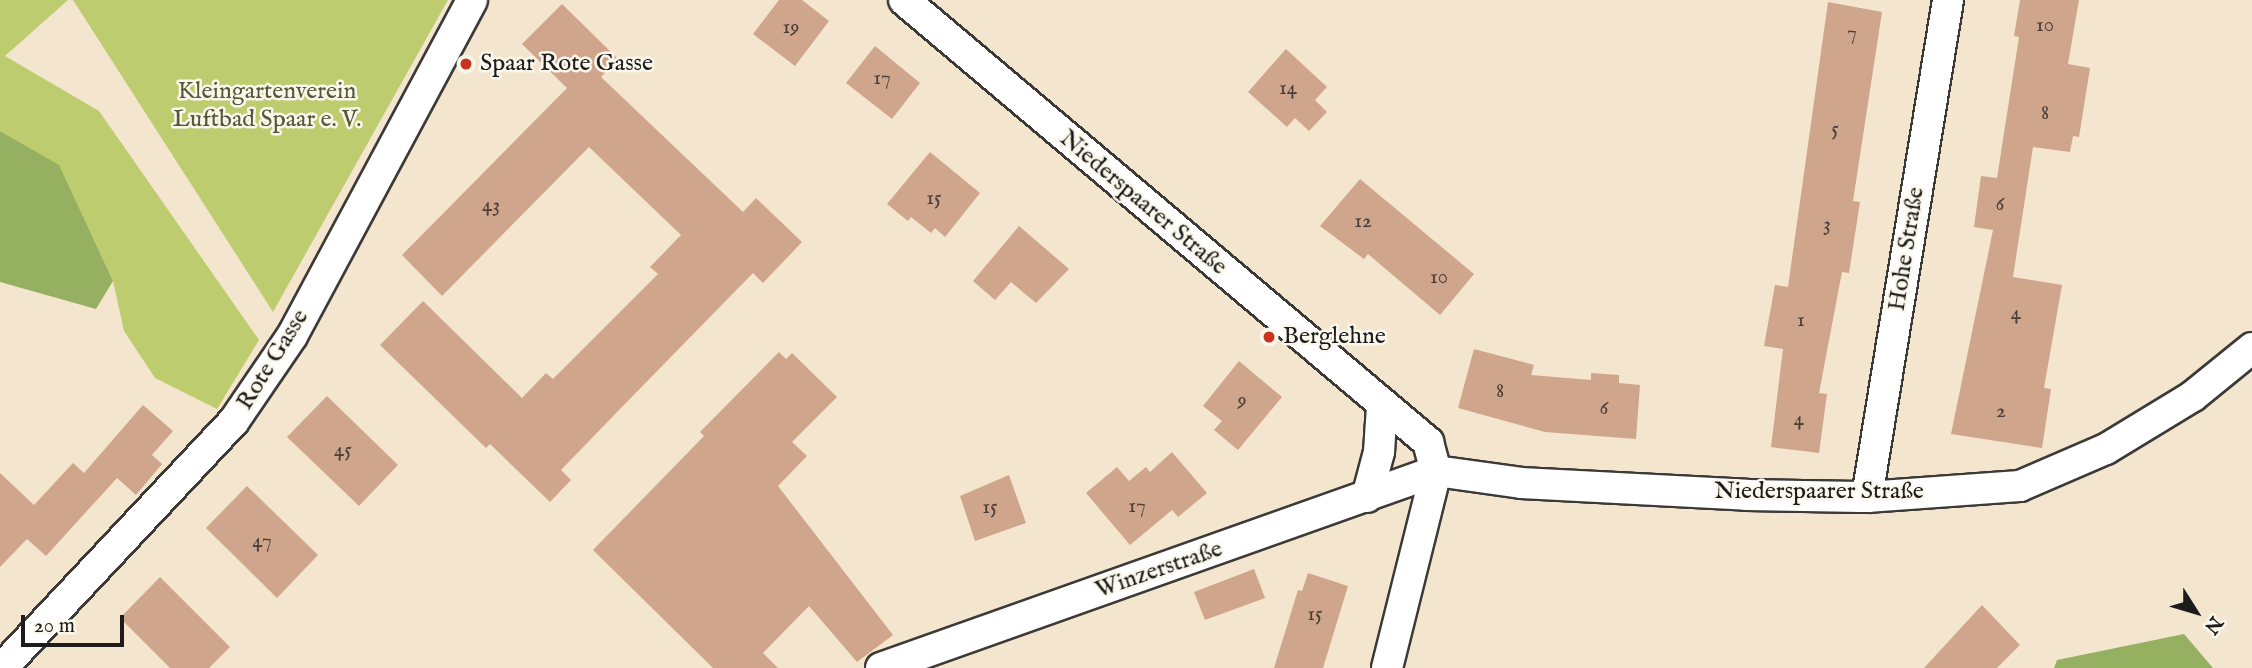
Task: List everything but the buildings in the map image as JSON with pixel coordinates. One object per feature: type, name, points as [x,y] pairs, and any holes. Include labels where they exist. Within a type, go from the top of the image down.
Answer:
[{"type":"street","name":"Rote Gasse","points":[[2,668],[234,421],[292,336],[472,0]]},
{"type":"street","name":"Niederspaarer Straße","points":[[904,0],[1382,406],[1428,442],[1436,471],[1521,483],[1867,497],[2020,486],[2106,449],[2193,396],[2252,348]]},
{"type":"street","name":"Hohe Straße","points":[[1867,497],[1948,0]]},
{"type":"street","points":[[1367,497],[1379,452],[1382,406]]},
{"type":"street","points":[[1387,668],[1436,471]]},
{"type":"street","name":"Winzerstraße","points":[[881,668],[1436,471]]},
{"type":"green space","name":"Kleingartenverein Luftbad Spaar e. V.","points":[[0,0],[68,0],[5,56],[99,111],[259,340],[217,409],[155,378],[124,331],[113,281],[59,166],[0,131]]},
{"type":"green space","name":"Kleingartenverein Luftbad Spaar e. V.","points":[[73,0],[448,0],[273,312]]},
{"type":"green space","points":[[0,131],[59,165],[113,281],[96,309],[0,282]]},
{"type":"green space","points":[[2184,634],[2213,668],[2054,668],[2057,660]]},
{"type":"place","name":"Spaar Rote Gasse","points":[[466,64]]},
{"type":"place","name":"Berglehne","points":[[1269,337]]}]
